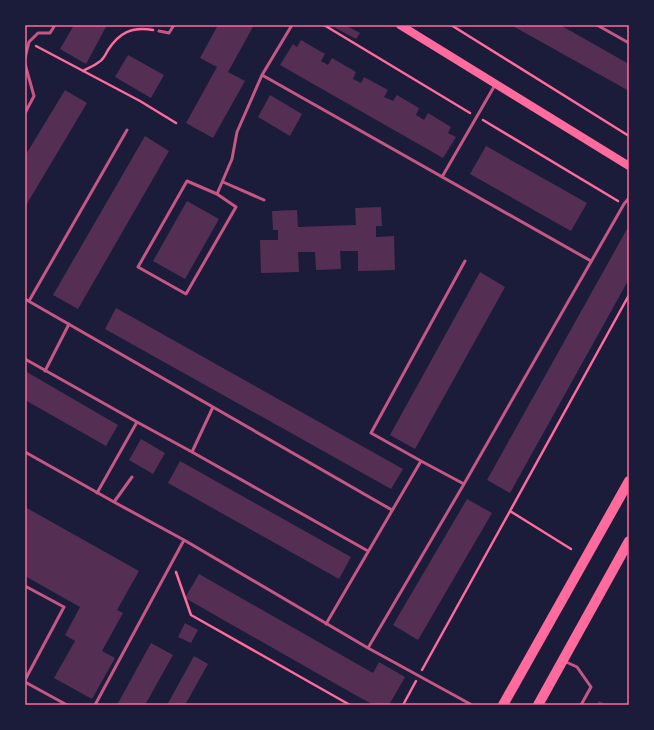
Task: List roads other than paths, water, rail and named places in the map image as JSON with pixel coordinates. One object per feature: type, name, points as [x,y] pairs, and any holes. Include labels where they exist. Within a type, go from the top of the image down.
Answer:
[{"type":"main road","points":[[400,25],[629,166]]},
{"type":"main road","points":[[503,705],[629,481]]},
{"type":"main road","points":[[538,705],[629,541]]},
{"type":"lane","points":[[25,58],[29,42],[38,33],[50,33],[55,25]]},
{"type":"lane","points":[[159,31],[169,33],[174,25]]},
{"type":"lane","points":[[217,194],[232,159],[237,132],[262,75],[292,25]]},
{"type":"lane","points":[[597,25],[629,43]]},
{"type":"lane","points":[[25,64],[34,96],[25,113]]},
{"type":"lane","points":[[262,75],[591,261]]},
{"type":"lane","points":[[442,177],[495,84]]},
{"type":"lane","points":[[127,130],[27,300],[392,510]]},
{"type":"lane","points":[[187,181],[217,194],[236,207],[186,294],[138,268],[187,181]]},
{"type":"lane","points":[[223,182],[264,200]]},
{"type":"lane","points":[[368,648],[464,484],[624,204],[629,198]]},
{"type":"lane","points":[[464,484],[421,462],[371,433],[465,261]]},
{"type":"lane","points":[[45,371],[69,324]]},
{"type":"lane","points":[[25,359],[368,551]]},
{"type":"lane","points":[[192,452],[213,407]]},
{"type":"lane","points":[[97,493],[137,422]]},
{"type":"lane","points":[[25,452],[184,540],[419,677],[472,705]]},
{"type":"lane","points":[[326,624],[421,462]]},
{"type":"lane","points":[[114,502],[132,477]]},
{"type":"lane","points":[[95,705],[184,540]]},
{"type":"lane","points":[[25,586],[64,607],[25,681],[67,705]]},
{"type":"lane","points":[[563,660],[577,667],[591,687],[581,705]]}]
